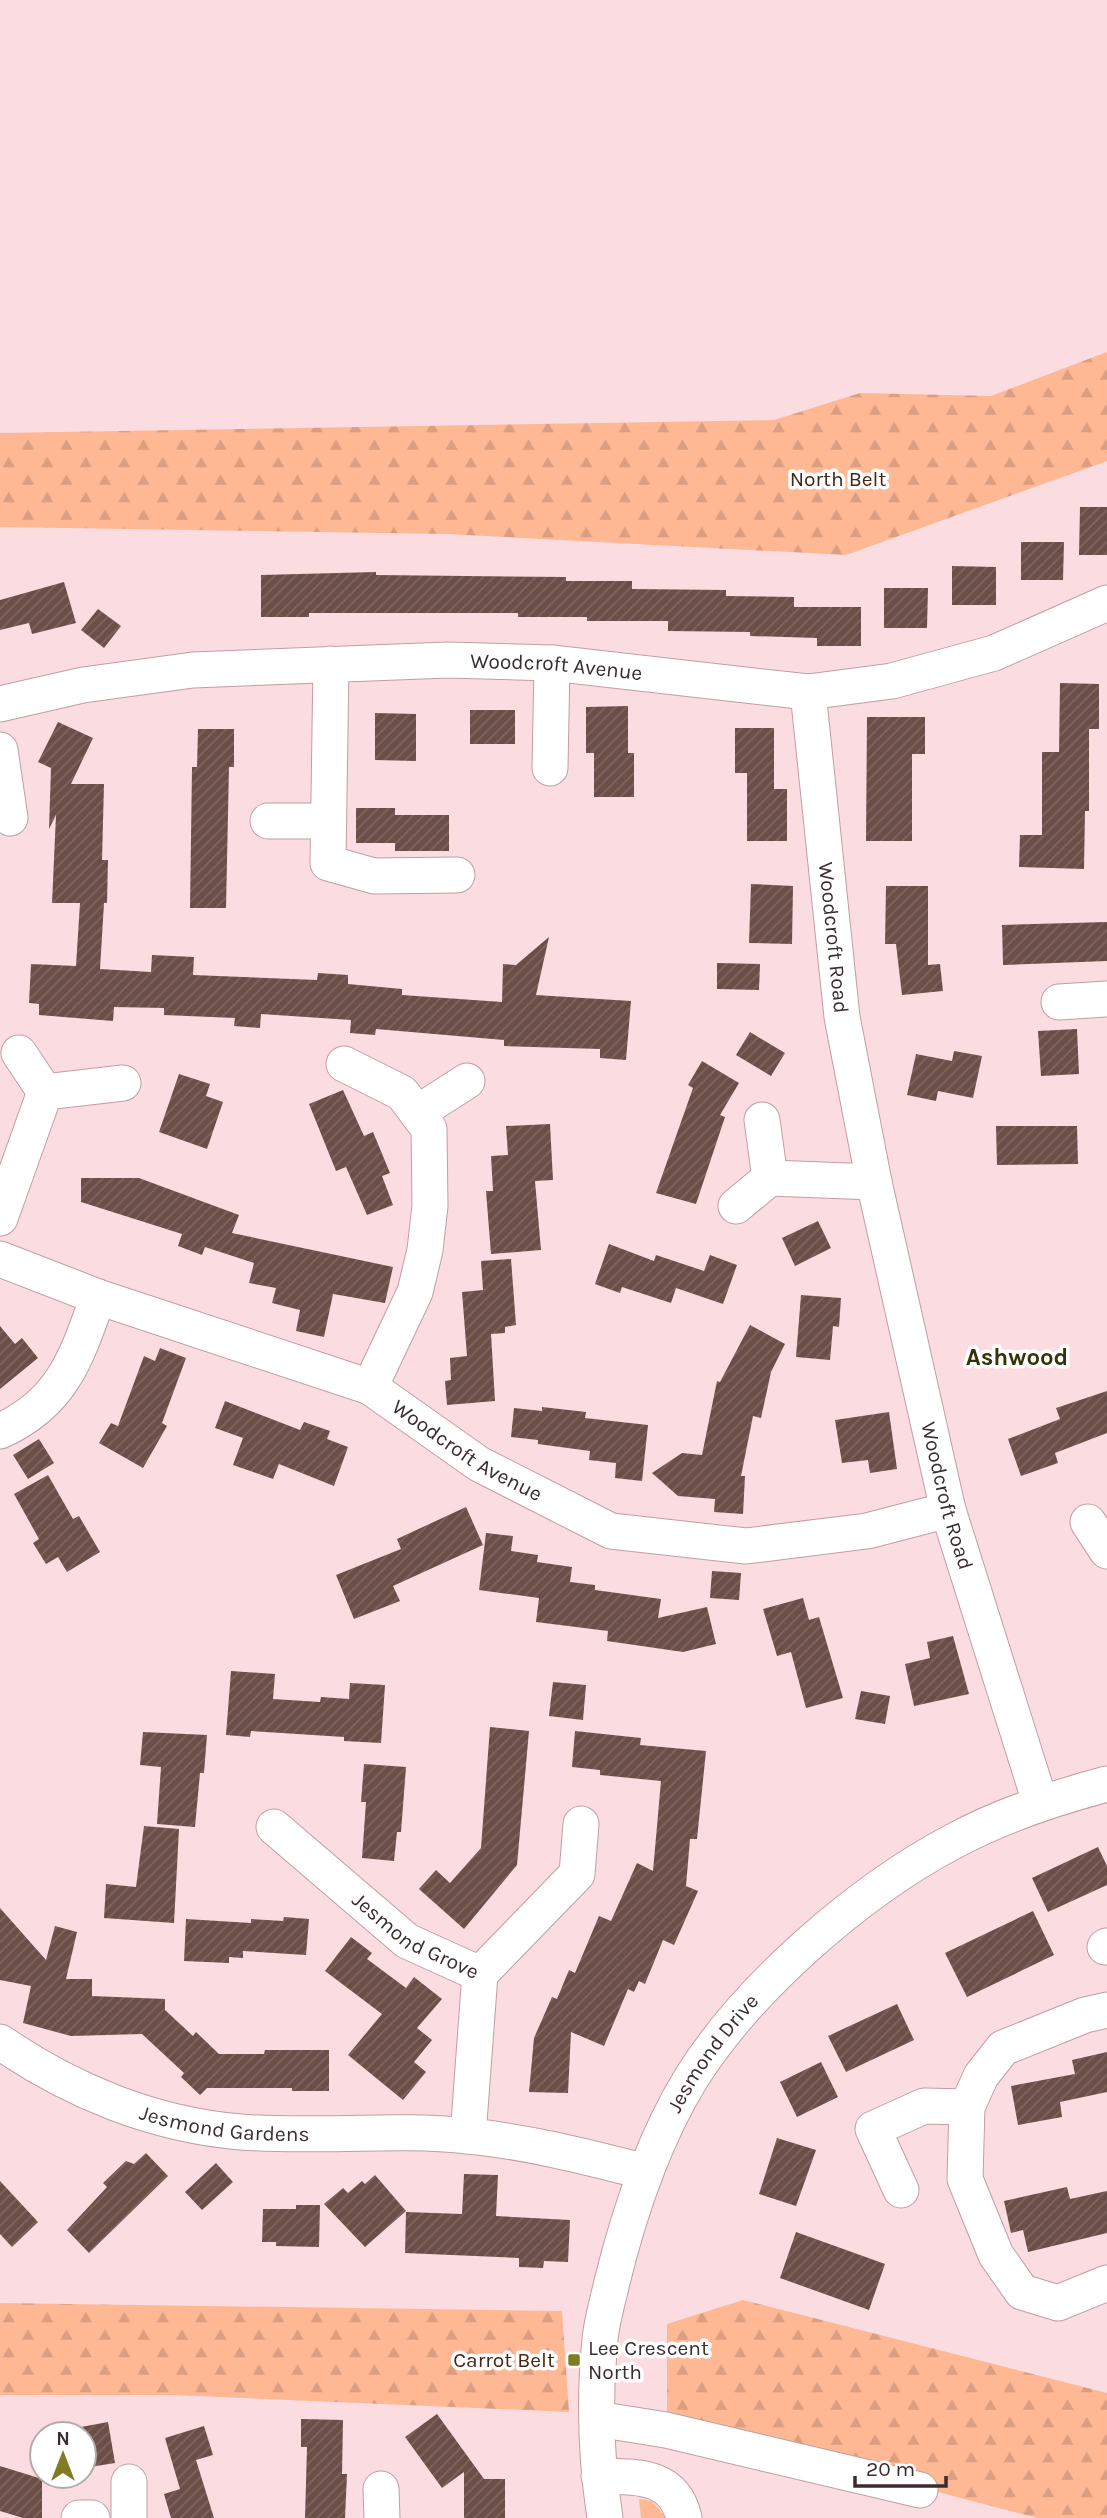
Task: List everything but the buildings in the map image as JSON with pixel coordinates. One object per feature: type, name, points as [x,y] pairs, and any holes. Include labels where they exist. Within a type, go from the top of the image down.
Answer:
[{"type":"street","name":"Woodcroft Avenue","points":[[0,704],[83,685],[193,670],[448,660],[552,663],[808,692],[892,681],[994,653],[1105,611]]},
{"type":"street","points":[[550,768],[552,663]]},
{"type":"street","points":[[331,664],[328,863],[374,876],[457,875]]},
{"type":"street","name":"Woodcroft Road","points":[[808,692],[842,1017],[874,1182],[947,1510],[1040,1802]]},
{"type":"street","points":[[0,750],[10,818]]},
{"type":"street","points":[[268,821],[328,821]]},
{"type":"street","points":[[1059,1002],[1107,999]]},
{"type":"street","points":[[19,1053],[45,1093]]},
{"type":"street","points":[[344,1064],[402,1093],[429,1129],[430,1206],[425,1250],[415,1292],[370,1387]]},
{"type":"street","points":[[417,1113],[467,1081]]},
{"type":"street","points":[[45,1093],[123,1083]]},
{"type":"street","points":[[0,1218],[45,1093]]},
{"type":"street","points":[[762,1120],[770,1178]]},
{"type":"street","points":[[736,1206],[770,1178],[874,1182]]},
{"type":"street","name":"Woodcroft Avenue","points":[[0,1259],[98,1297],[370,1387],[479,1464],[611,1531],[746,1546],[867,1531],[947,1510]]},
{"type":"street","points":[[0,1431],[15,1424],[50,1396],[73,1365],[98,1297]]},
{"type":"street","points":[[1088,1522],[1107,1551]]},
{"type":"street","name":"Jesmond Drive","points":[[605,2518],[598,2476],[597,2419],[602,2324],[621,2246],[646,2172],[690,2080],[761,1988],[870,1893],[954,1840],[1040,1802],[1107,1784]]},
{"type":"street","name":"Jesmond Grove","points":[[274,1827],[407,1941],[480,1973],[576,1874],[581,1824]]},
{"type":"street","points":[[468,2136],[480,1973]]},
{"type":"street","points":[[1107,2010],[1085,2015],[1003,2048],[981,2076],[967,2106],[965,2179],[996,2255],[1022,2292],[1058,2303],[1107,2283]]},
{"type":"street","name":"Jesmond Gardens","points":[[0,2042],[42,2071],[134,2112],[240,2132],[401,2132],[468,2136],[539,2146],[646,2172]]},
{"type":"street","points":[[901,2190],[873,2129],[924,2106],[967,2106]]},
{"type":"street","points":[[597,2419],[666,2430],[920,2490]]},
{"type":"street","points":[[598,2476],[634,2477],[671,2489],[681,2504],[684,2518]]},
{"type":"street","points":[[130,2482],[130,2518]]},
{"type":"street","points":[[79,2518],[92,2518]]},
{"type":"green space","name":"North Belt","points":[[1107,352],[1107,461],[846,555],[447,534],[0,527],[0,433],[774,420],[860,393],[991,396]]},
{"type":"green space","points":[[743,2300],[1107,2393],[1107,2518],[1037,2518],[667,2421],[667,2324]]},
{"type":"green space","name":"Carrot Belt","points":[[0,2303],[562,2311],[569,2412],[174,2395],[0,2395]]},
{"type":"green space","points":[[639,2499],[652,2501],[667,2518],[641,2518]]},
{"type":"place","name":"Lee Crescent North","points":[[574,2360]]},
{"type":"district","name":"Ashwood","points":[[1017,1357]]}]
